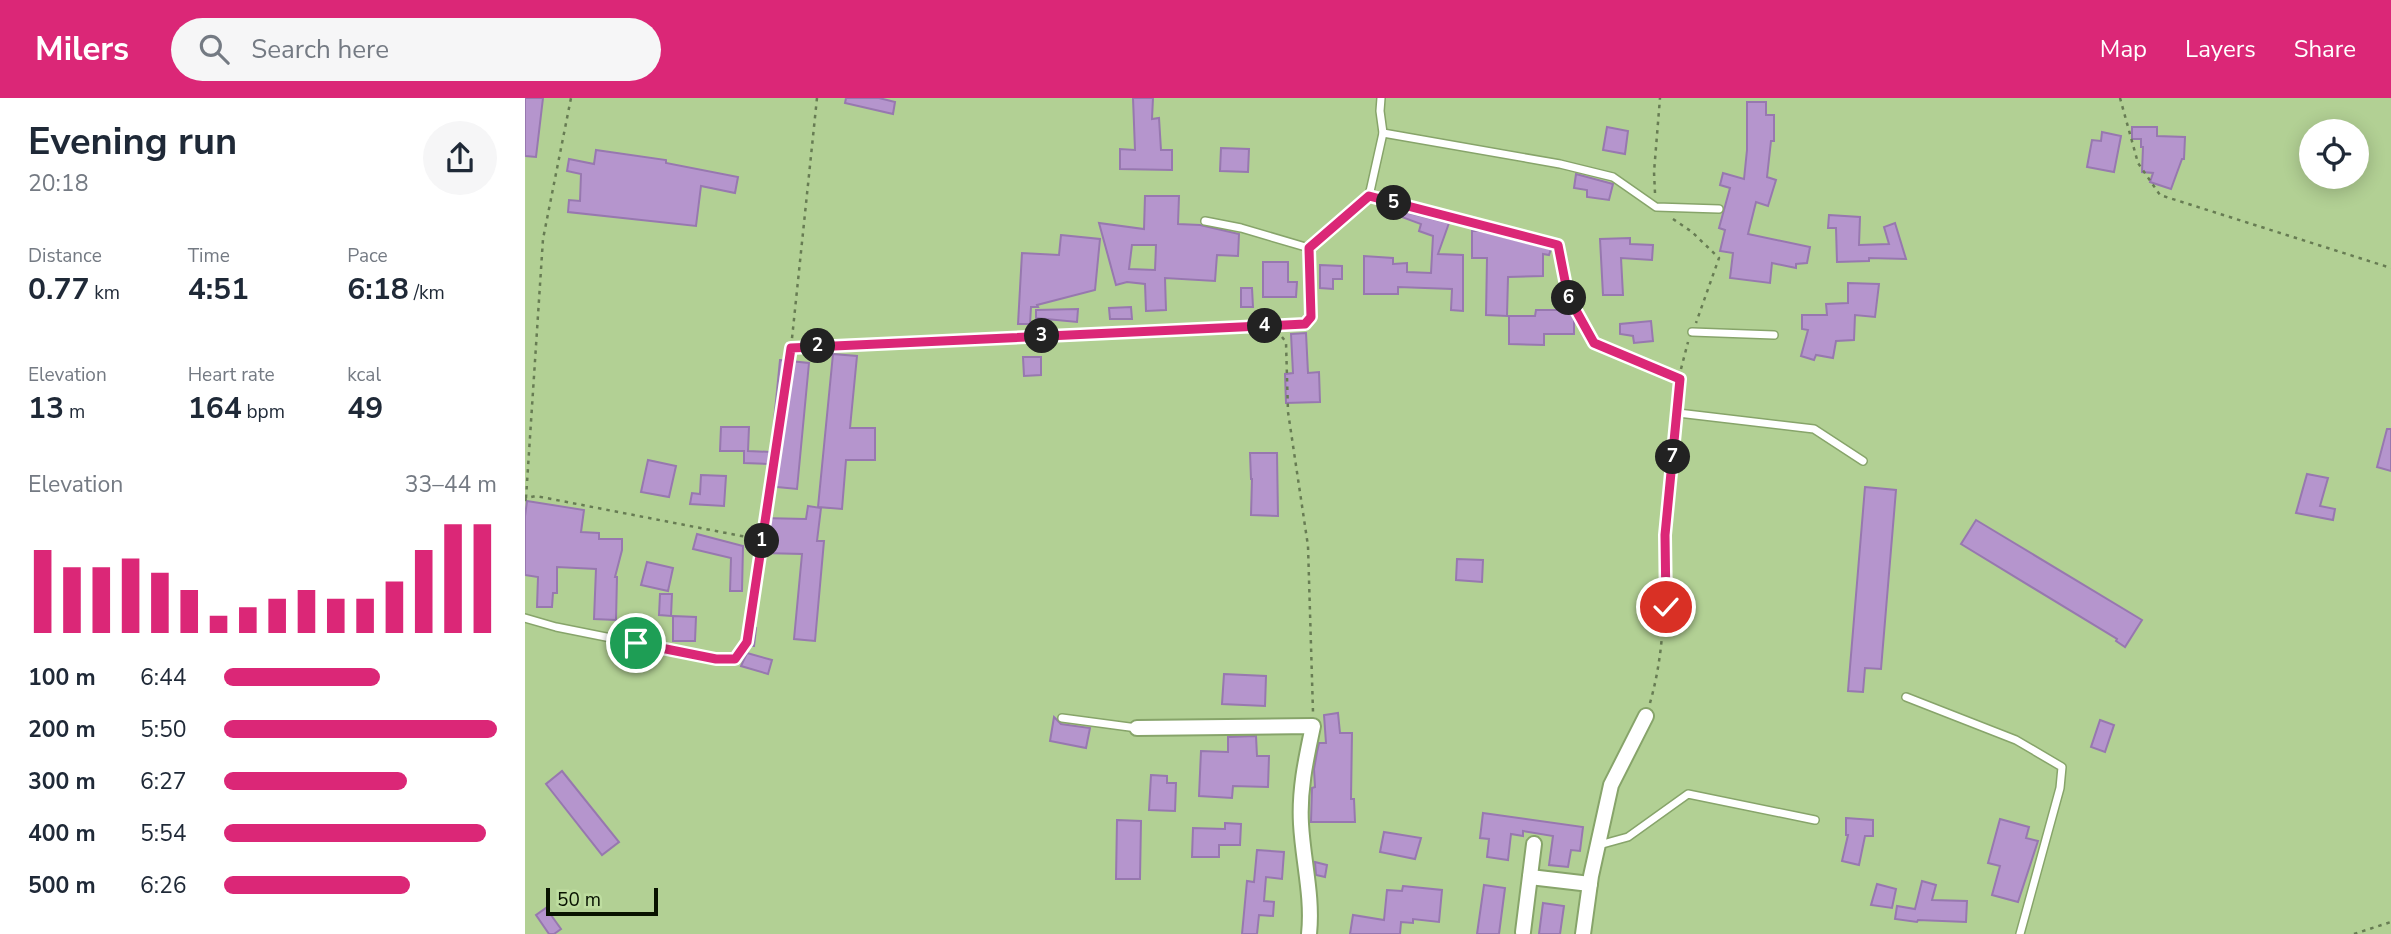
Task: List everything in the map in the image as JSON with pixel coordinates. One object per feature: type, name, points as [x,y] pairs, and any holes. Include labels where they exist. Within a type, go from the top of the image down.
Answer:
[{"type":"street","points":[[1583,934],[1590,884],[1611,785],[1646,716]]},
{"type":"street","points":[[1137,728],[1313,726],[1300,796],[1311,916],[1309,934]]},
{"type":"street","points":[[1523,932],[1534,844]]},
{"type":"street","points":[[1530,877],[1590,884]]},
{"type":"lane","points":[[1309,248],[1369,196],[1383,133],[1381,98]]},
{"type":"lane","points":[[1383,133],[1560,164],[1613,177],[1656,207],[1719,209]]},
{"type":"lane","points":[[1369,196],[1558,245],[1568,296],[1594,343],[1680,379]]},
{"type":"lane","points":[[1205,222],[1241,228],[1309,248]]},
{"type":"lane","points":[[1273,325],[1305,324],[1311,317],[1309,248]]},
{"type":"lane","points":[[1692,332],[1774,335]]},
{"type":"lane","points":[[1678,412],[1814,429],[1863,461]]},
{"type":"lane","points":[[525,618],[556,627],[716,659],[735,659],[747,642]]},
{"type":"lane","points":[[1906,697],[2016,740],[2062,767],[2060,788],[2020,934]]},
{"type":"lane","points":[[1062,718],[1137,728]]},
{"type":"lane","points":[[1598,845],[1628,837],[1688,794],[1815,820]]},
{"type":"path","points":[[571,98],[543,239],[525,500],[536,496],[762,540]]},
{"type":"path","points":[[747,642],[791,348],[817,98]]},
{"type":"path","points":[[1660,98],[1654,172],[1656,207],[1692,232],[1719,258],[1681,361],[1680,379]]},
{"type":"path","points":[[2120,98],[2139,163],[2160,195],[2391,268]]},
{"type":"path","points":[[791,348],[1273,325],[1286,342],[1288,412],[1308,546],[1313,726]]},
{"type":"path","points":[[1646,716],[1659,671],[1666,607],[1665,535],[1678,412]]},
{"type":"path","points":[[2354,934],[2391,922]]},
{"type":"building","points":[[525,98],[543,98],[536,157],[525,156]]},
{"type":"building","points":[[846,98],[879,98],[895,102],[893,114],[845,103]]},
{"type":"building","points":[[1133,98],[1153,98],[1152,119],[1159,118],[1161,150],[1172,150],[1172,170],[1120,169],[1120,149],[1135,150]]},
{"type":"building","points":[[1747,102],[1766,102],[1766,115],[1774,115],[1774,141],[1771,141],[1767,177],[1776,180],[1768,206],[1756,202],[1748,234],[1810,247],[1807,263],[1796,264],[1796,268],[1772,263],[1770,283],[1730,278],[1733,253],[1720,251],[1725,230],[1719,228],[1730,188],[1720,185],[1723,173],[1744,179]]},
{"type":"building","points":[[1607,127],[1628,131],[1625,154],[1603,150]]},
{"type":"building","points":[[2132,127],[2157,127],[2157,136],[2185,137],[2184,159],[2171,189],[2150,182],[2153,173],[2142,172],[2143,147],[2141,139],[2132,139]]},
{"type":"building","points":[[2102,132],[2121,136],[2114,172],[2087,167],[2092,140],[2101,141]]},
{"type":"building","points":[[1221,148],[1249,149],[1248,172],[1220,171]]},
{"type":"building","points":[[596,150],[666,160],[666,163],[738,177],[735,193],[701,186],[696,226],[568,212],[569,200],[580,201],[581,174],[567,171],[569,159],[594,164]]},
{"type":"building","points":[[1576,174],[1613,184],[1609,200],[1587,197],[1587,190],[1574,188]]},
{"type":"building","points":[[1145,196],[1179,196],[1178,224],[1200,225],[1239,234],[1238,256],[1217,255],[1215,281],[1165,278],[1166,310],[1146,311],[1145,284],[1127,282],[1116,285],[1099,223],[1144,229]],"holes":[[[1132,245],[1156,245],[1155,270],[1129,269]]]},
{"type":"building","points":[[1401,211],[1449,223],[1438,254],[1463,255],[1463,311],[1451,310],[1452,289],[1398,287],[1398,294],[1364,294],[1364,256],[1393,258],[1393,264],[1407,263],[1407,272],[1431,273],[1433,236],[1419,231],[1421,224],[1399,216]]},
{"type":"building","points":[[1829,215],[1860,217],[1859,245],[1889,244],[1884,227],[1895,223],[1906,259],[1869,258],[1869,261],[1837,262],[1836,228],[1828,228]]},
{"type":"building","points":[[1472,231],[1551,249],[1549,255],[1543,254],[1543,276],[1508,277],[1507,316],[1486,315],[1487,258],[1472,258]]},
{"type":"building","points":[[1061,235],[1100,239],[1095,290],[1031,307],[1030,324],[1018,324],[1022,253],[1059,255]]},
{"type":"building","points":[[1630,238],[1630,244],[1653,245],[1652,260],[1621,258],[1623,295],[1603,295],[1600,239]]},
{"type":"building","points":[[1263,262],[1288,262],[1288,282],[1297,282],[1296,297],[1263,297]]},
{"type":"building","points":[[1320,265],[1342,266],[1342,279],[1333,279],[1333,289],[1320,288]]},
{"type":"building","points":[[1848,283],[1879,284],[1875,317],[1855,315],[1854,340],[1836,341],[1833,358],[1816,355],[1814,360],[1801,356],[1808,330],[1802,329],[1802,315],[1827,315],[1826,304],[1848,303]]},
{"type":"building","points":[[1241,288],[1252,288],[1253,307],[1241,307]]},
{"type":"building","points":[[1131,307],[1132,319],[1110,319],[1109,308]]},
{"type":"building","points":[[1078,309],[1077,322],[1036,318],[1036,310]]},
{"type":"building","points":[[1536,310],[1569,310],[1574,319],[1574,334],[1544,334],[1544,345],[1509,344],[1509,316],[1535,316]]},
{"type":"building","points":[[1651,321],[1653,341],[1634,343],[1633,336],[1620,334],[1620,324]]},
{"type":"building","points":[[1306,333],[1308,373],[1319,372],[1320,402],[1286,403],[1285,374],[1293,373],[1291,334]]},
{"type":"building","points":[[833,354],[857,356],[850,428],[875,428],[875,460],[846,460],[842,509],[818,507]]},
{"type":"building","points":[[1023,357],[1041,357],[1041,375],[1024,376]]},
{"type":"building","points":[[780,360],[809,363],[797,489],[767,486],[769,464],[744,463],[744,451],[720,451],[721,427],[749,427],[748,451],[771,452]]},
{"type":"building","points":[[2387,429],[2391,429],[2391,471],[2377,467]]},
{"type":"building","points":[[1250,453],[1277,453],[1278,516],[1251,515]]},
{"type":"building","points":[[648,460],[676,466],[669,497],[641,492]]},
{"type":"building","points":[[2307,474],[2328,478],[2320,506],[2335,509],[2333,520],[2296,513]]},
{"type":"building","points":[[701,475],[726,476],[724,506],[690,504],[692,493],[700,494]]},
{"type":"building","points":[[1865,487],[1896,490],[1881,669],[1865,668],[1863,692],[1848,691]]},
{"type":"building","points":[[527,501],[584,510],[581,532],[599,533],[599,539],[622,539],[615,577],[616,620],[594,619],[596,569],[557,567],[557,593],[553,593],[552,607],[537,607],[538,577],[525,575]]},
{"type":"building","points":[[808,506],[821,508],[817,541],[824,541],[815,641],[794,639],[802,554],[760,553],[761,518],[806,519]]},
{"type":"building","points":[[1976,520],[2142,620],[2125,647],[2116,641],[2117,639],[1961,544]]},
{"type":"building","points":[[697,534],[743,546],[742,591],[730,591],[731,558],[693,549]]},
{"type":"building","points":[[1457,559],[1483,560],[1482,582],[1456,580]]},
{"type":"building","points":[[647,562],[673,568],[668,591],[641,585]]},
{"type":"building","points":[[660,594],[672,594],[671,616],[659,615]]},
{"type":"building","points":[[673,616],[696,617],[695,641],[673,641]]},
{"type":"building","points":[[744,627],[756,628],[754,646],[751,637],[742,638]]},
{"type":"building","points":[[747,653],[772,660],[768,674],[741,666]]},
{"type":"building","points":[[1224,674],[1266,676],[1265,706],[1222,704]]},
{"type":"building","points":[[1338,713],[1340,733],[1352,733],[1351,799],[1354,799],[1355,822],[1311,822],[1317,752],[1319,743],[1326,743],[1324,715]]},
{"type":"building","points":[[1054,717],[1061,724],[1090,728],[1086,748],[1050,741]]},
{"type":"building","points":[[2100,720],[2114,725],[2105,752],[2091,747]]},
{"type":"building","points":[[1256,736],[1257,756],[1269,756],[1268,787],[1233,786],[1232,798],[1199,796],[1201,751],[1228,752],[1228,737]]},
{"type":"building","points":[[562,771],[619,842],[602,855],[546,784]]},
{"type":"building","points":[[1151,775],[1167,776],[1167,783],[1176,783],[1175,811],[1149,810]]},
{"type":"building","points":[[1483,813],[1583,827],[1580,851],[1571,850],[1568,867],[1549,865],[1553,836],[1523,831],[1523,836],[1511,834],[1508,860],[1487,857],[1489,839],[1480,838]]},
{"type":"building","points":[[1846,818],[1873,820],[1873,836],[1865,836],[1859,865],[1842,861],[1848,835]]},
{"type":"building","points":[[2000,819],[2029,827],[2026,838],[2038,841],[2018,902],[1992,895],[2000,866],[1988,863]]},
{"type":"building","points":[[1117,820],[1141,821],[1140,879],[1116,879]]},
{"type":"building","points":[[1225,823],[1241,824],[1240,845],[1219,845],[1219,857],[1192,857],[1193,828],[1225,829]]},
{"type":"building","points":[[1384,832],[1421,838],[1415,859],[1380,852]]},
{"type":"building","points":[[1257,850],[1284,852],[1282,879],[1266,877],[1264,901],[1274,902],[1273,916],[1259,915],[1257,934],[1242,934],[1247,881],[1254,882]]},
{"type":"building","points":[[1315,862],[1327,865],[1325,877],[1316,875]]},
{"type":"building","points":[[1922,881],[1936,885],[1932,900],[1967,901],[1966,922],[1895,919],[1897,906],[1915,909]]},
{"type":"building","points":[[1877,884],[1896,889],[1892,908],[1871,905]]},
{"type":"building","points":[[1484,885],[1505,888],[1499,934],[1477,934]]},
{"type":"building","points":[[1403,886],[1442,890],[1439,922],[1413,919],[1413,923],[1401,922],[1400,934],[1350,934],[1353,915],[1384,920],[1387,890],[1402,891]]},
{"type":"building","points":[[1543,903],[1564,906],[1560,934],[1539,934]]},
{"type":"building","points":[[546,908],[561,929],[554,934],[549,934],[536,915]]},
{"type":"route","points":[[636,643],[716,659],[735,659],[747,642],[791,348],[1305,324],[1311,317],[1309,248],[1369,196],[1558,245],[1568,296],[1594,343],[1680,379],[1665,535],[1666,607]]}]
